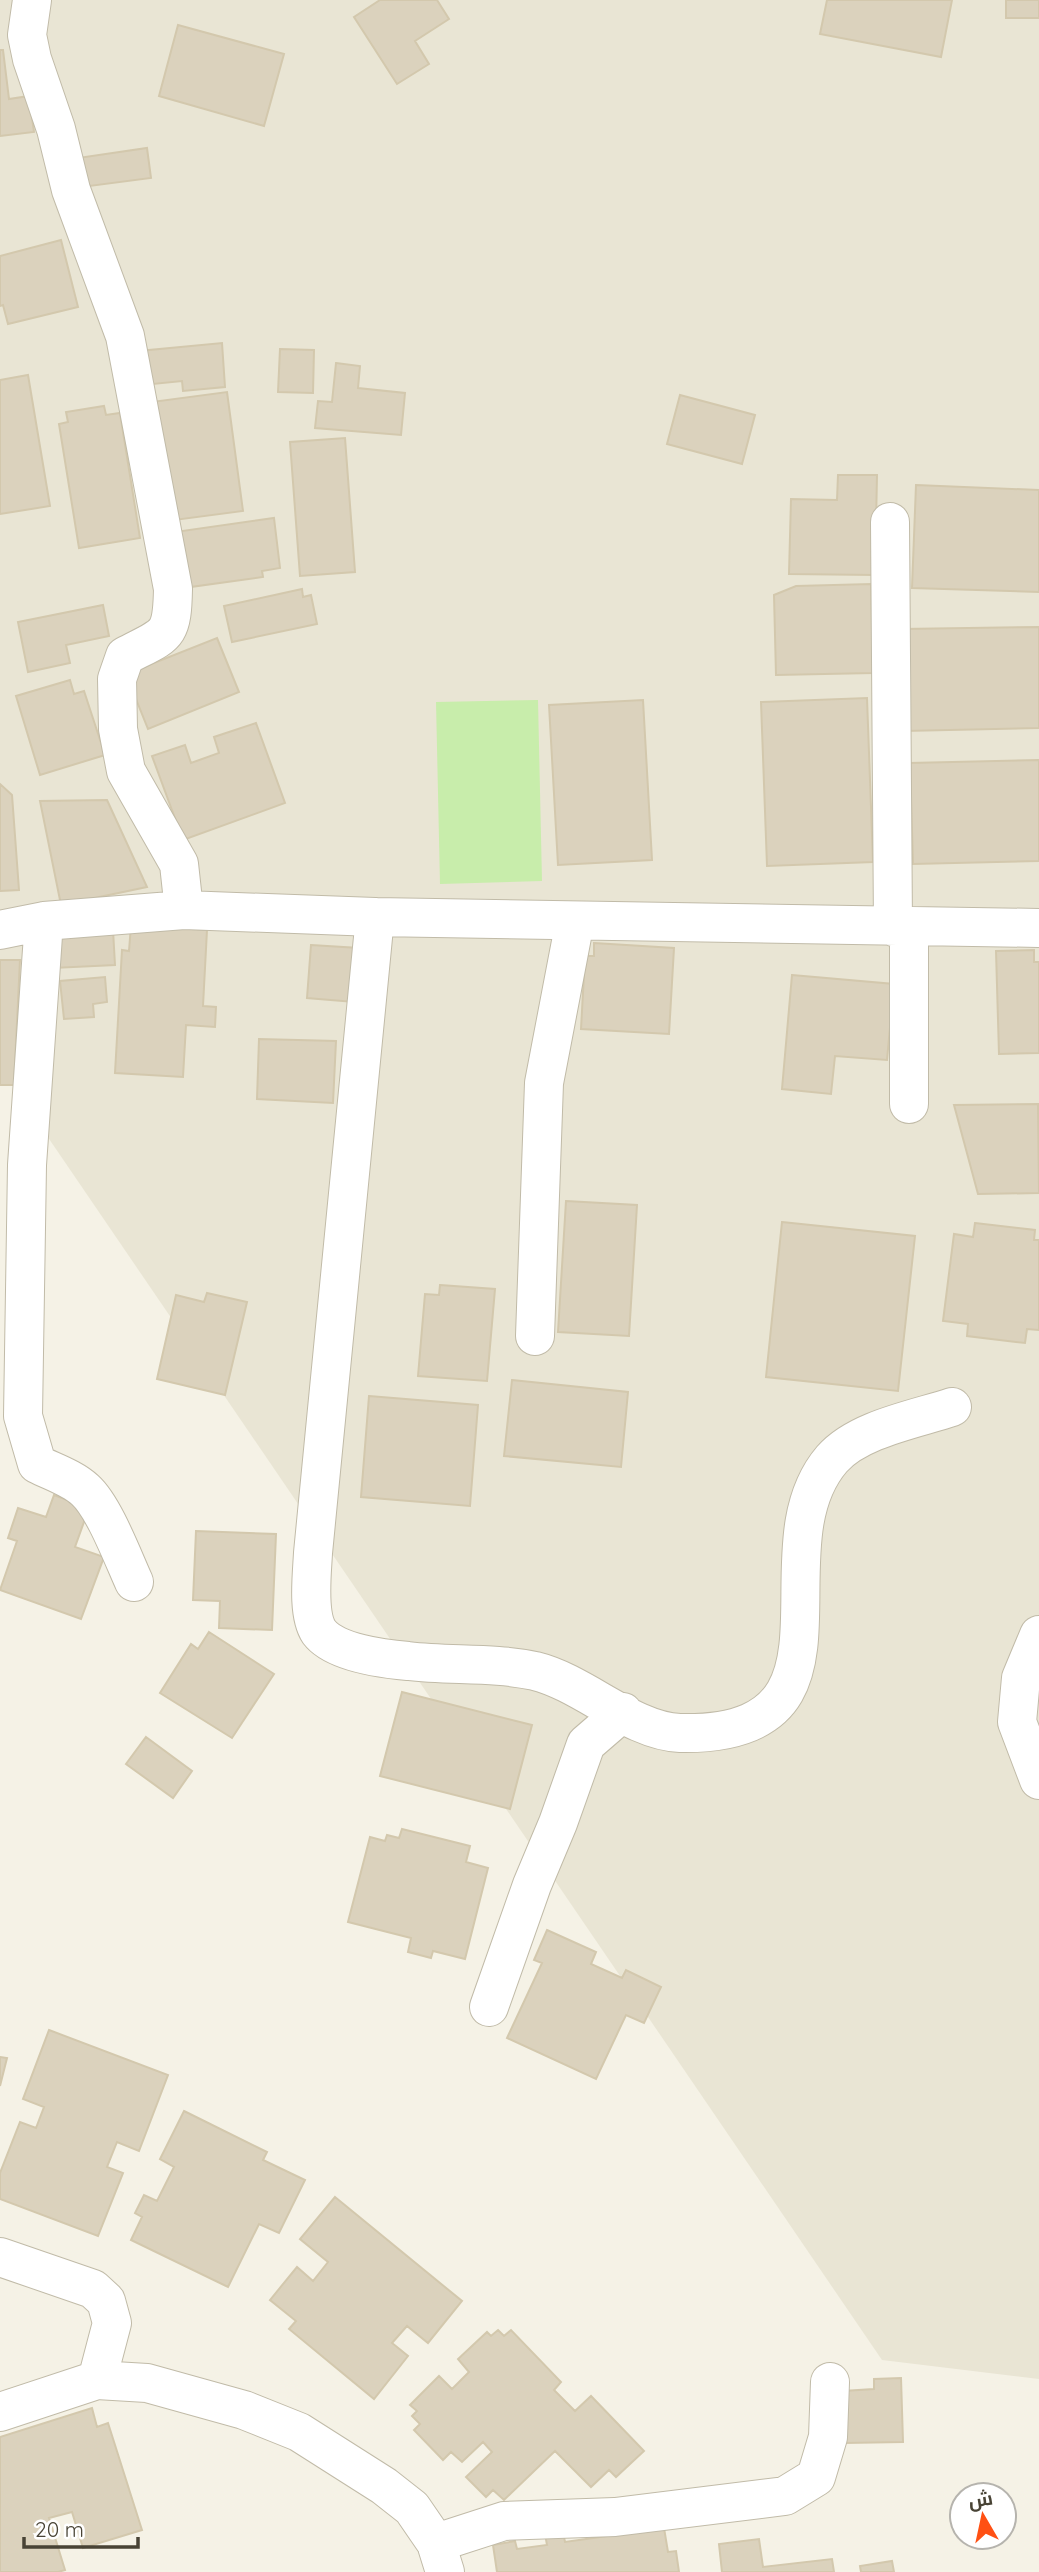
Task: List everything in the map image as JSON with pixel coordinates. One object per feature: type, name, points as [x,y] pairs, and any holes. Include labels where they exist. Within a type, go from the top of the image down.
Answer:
[{"type":"street","points":[[32,0],[27,35],[32,60],[53,117],[71,190],[125,336],[173,589],[173,621],[165,635],[125,656],[117,679],[118,729],[126,771],[179,864],[184,910]]},
{"type":"street","points":[[890,522],[901,927],[909,1104]]},
{"type":"street","points":[[0,930],[44,921],[184,910],[375,917],[1039,929]]},
{"type":"street","points":[[375,917],[313,1553],[314,1617],[319,1631],[327,1639],[363,1655],[535,1671],[576,1688],[657,1731],[682,1733],[739,1726],[758,1719],[781,1701],[789,1687],[796,1663],[804,1524],[810,1499],[832,1458],[851,1444],[901,1423],[952,1407]]},
{"type":"street","points":[[44,921],[27,1165],[23,1416],[37,1464],[87,1491],[134,1582]]},
{"type":"street","points":[[535,1336],[544,1083],[575,921]]},
{"type":"street","points":[[1039,1635],[1021,1678],[1017,1722],[1039,1780]]},
{"type":"street","points":[[489,2007],[531,1885],[558,1823],[586,1744],[623,1712]]},
{"type":"street","points":[[0,2257],[93,2289],[106,2301],[112,2323],[97,2380]]},
{"type":"street","points":[[0,2412],[97,2380],[147,2382],[244,2410],[299,2432],[384,2486],[412,2508],[440,2557],[504,2521],[615,2517],[785,2496],[816,2477],[828,2437],[830,2382]]},
{"type":"shaded area","points":[[0,0],[1039,0],[1039,2379],[882,2360],[0,1067]]},
{"type":"green space","points":[[538,700],[542,881],[440,884],[436,702]]},
{"type":"building","points":[[380,0],[437,0],[449,19],[415,41],[429,64],[397,84],[354,17]]},
{"type":"building","points":[[827,0],[952,0],[941,57],[820,34]]},
{"type":"building","points":[[1006,0],[1039,0],[1039,18],[1006,18]]},
{"type":"building","points":[[178,25],[284,54],[264,126],[159,96]]},
{"type":"building","points":[[0,50],[3,50],[9,99],[29,96],[34,132],[0,136]]},
{"type":"building","points":[[147,148],[151,178],[82,187],[78,158]]},
{"type":"building","points":[[61,240],[78,307],[8,324],[3,305],[0,306],[0,256]]},
{"type":"building","points":[[222,343],[225,387],[183,391],[182,381],[143,385],[139,351]]},
{"type":"building","points":[[280,349],[314,350],[313,393],[278,392]]},
{"type":"building","points":[[336,363],[360,366],[358,388],[405,393],[401,435],[315,428],[318,401],[332,402]]},
{"type":"building","points":[[28,375],[50,506],[0,514],[0,380]]},
{"type":"building","points":[[227,392],[243,511],[167,521],[144,403]]},
{"type":"building","points":[[680,395],[755,415],[742,464],[667,444]]},
{"type":"building","points":[[104,406],[106,415],[120,413],[140,538],[79,548],[59,424],[68,422],[66,412]]},
{"type":"building","points":[[345,438],[355,572],[300,576],[290,442]]},
{"type":"building","points":[[838,475],[877,475],[875,575],[789,574],[791,499],[837,500]]},
{"type":"building","points":[[916,485],[1039,490],[1039,592],[912,588]]},
{"type":"building","points":[[274,518],[280,568],[262,571],[263,577],[183,588],[175,532]]},
{"type":"building","points":[[871,584],[873,673],[776,675],[774,595],[796,586]]},
{"type":"building","points":[[302,589],[303,597],[311,595],[317,624],[232,642],[224,606]]},
{"type":"building","points":[[103,605],[109,636],[66,645],[70,663],[28,672],[18,622]]},
{"type":"building","points":[[1039,627],[1039,728],[904,731],[902,629]]},
{"type":"building","points":[[217,638],[239,692],[148,729],[126,674]]},
{"type":"building","points":[[70,680],[74,694],[84,691],[105,755],[40,775],[16,696]]},
{"type":"building","points":[[867,698],[873,862],[767,866],[761,702]]},
{"type":"building","points":[[643,700],[652,860],[558,865],[549,705]]},
{"type":"building","points":[[256,723],[285,803],[183,840],[152,756],[185,745],[191,763],[219,753],[214,737]]},
{"type":"building","points":[[1039,760],[1039,861],[913,864],[910,763]]},
{"type":"building","points":[[0,784],[12,795],[19,890],[0,891]]},
{"type":"building","points":[[107,800],[147,887],[61,905],[40,801]]},
{"type":"building","points":[[131,925],[207,930],[203,1006],[216,1007],[215,1027],[186,1025],[183,1077],[115,1073],[122,950],[129,951]]},
{"type":"building","points":[[113,930],[115,965],[53,968],[51,932]]},
{"type":"building","points":[[594,943],[674,948],[669,1034],[581,1029],[585,956],[594,956]]},
{"type":"building","points":[[311,945],[359,948],[354,1002],[307,998]]},
{"type":"building","points":[[1034,950],[1034,962],[1039,962],[1039,1053],[999,1054],[996,951]]},
{"type":"building","points":[[0,960],[20,960],[14,1085],[0,1085]]},
{"type":"building","points":[[792,975],[894,984],[887,1060],[835,1056],[831,1094],[782,1089]]},
{"type":"building","points":[[105,977],[107,1002],[93,1004],[94,1017],[64,1019],[60,981]]},
{"type":"building","points":[[259,1039],[336,1041],[333,1103],[257,1099]]},
{"type":"building","points":[[1038,1104],[1039,1193],[978,1194],[954,1105]]},
{"type":"building","points":[[566,1201],[637,1205],[629,1336],[558,1332]]},
{"type":"building","points":[[782,1222],[915,1236],[898,1391],[766,1377]]},
{"type":"building","points":[[975,1223],[1035,1230],[1034,1240],[1039,1240],[1039,1330],[1027,1329],[1025,1343],[967,1336],[968,1324],[943,1321],[954,1234],[973,1237]]},
{"type":"building","points":[[440,1285],[495,1289],[487,1381],[418,1376],[425,1294],[439,1295]]},
{"type":"building","points":[[207,1293],[247,1302],[225,1395],[157,1379],[176,1295],[204,1302]]},
{"type":"building","points":[[512,1380],[628,1392],[621,1467],[504,1456]]},
{"type":"building","points":[[369,1396],[478,1405],[470,1506],[361,1497]]},
{"type":"building","points":[[54,1495],[89,1508],[75,1547],[104,1557],[81,1619],[0,1590],[17,1541],[8,1538],[18,1508],[46,1517]]},
{"type":"building","points":[[196,1531],[276,1534],[272,1630],[219,1628],[220,1601],[193,1600]]},
{"type":"building","points":[[209,1632],[274,1674],[232,1738],[160,1693],[191,1644],[198,1649]]},
{"type":"building","points":[[402,1692],[532,1725],[510,1809],[380,1776]]},
{"type":"building","points":[[146,1737],[192,1771],[173,1798],[126,1764]]},
{"type":"building","points":[[402,1829],[470,1846],[466,1862],[488,1868],[465,1959],[433,1951],[431,1958],[408,1952],[411,1938],[348,1922],[370,1837],[385,1841],[387,1835],[399,1838]]},
{"type":"building","points":[[547,1930],[596,1952],[591,1964],[622,1978],[626,1970],[661,1987],[644,2023],[626,2015],[596,2079],[507,2038],[542,1963],[534,1960]]},
{"type":"building","points":[[49,2030],[168,2075],[139,2151],[117,2142],[107,2167],[123,2173],[98,2236],[0,2199],[0,2173],[20,2122],[36,2128],[44,2107],[23,2099]]},
{"type":"building","points":[[0,2057],[7,2058],[0,2086]]},
{"type":"building","points":[[184,2111],[267,2152],[263,2160],[305,2180],[279,2233],[259,2224],[228,2287],[131,2240],[142,2217],[135,2213],[144,2195],[157,2201],[174,2167],[160,2159]]},
{"type":"building","points":[[335,2197],[462,2301],[428,2343],[407,2326],[392,2343],[408,2356],[374,2399],[289,2329],[296,2321],[270,2300],[297,2267],[313,2281],[328,2262],[300,2239]]},
{"type":"building","points":[[498,2330],[504,2336],[511,2330],[561,2382],[554,2390],[575,2411],[591,2396],[644,2451],[616,2477],[609,2470],[591,2487],[555,2451],[504,2500],[493,2490],[486,2497],[466,2477],[492,2452],[483,2442],[462,2462],[451,2452],[443,2460],[414,2430],[420,2424],[412,2416],[417,2411],[410,2405],[439,2376],[452,2389],[469,2372],[458,2359],[487,2332],[491,2336]]},
{"type":"building","points":[[901,2378],[903,2442],[845,2443],[843,2391],[874,2389],[874,2379]]},
{"type":"building","points":[[92,2408],[97,2427],[108,2423],[142,2530],[83,2548],[72,2512],[49,2518],[65,2570],[0,2572],[0,2437]]},
{"type":"building","points":[[664,2528],[668,2552],[676,2551],[679,2572],[497,2572],[493,2545],[515,2541],[517,2549],[547,2545],[545,2534],[563,2532],[565,2542]]},
{"type":"building","points":[[759,2539],[763,2567],[832,2559],[834,2572],[722,2572],[719,2544]]},
{"type":"building","points":[[892,2561],[894,2572],[861,2572],[860,2566]]}]
